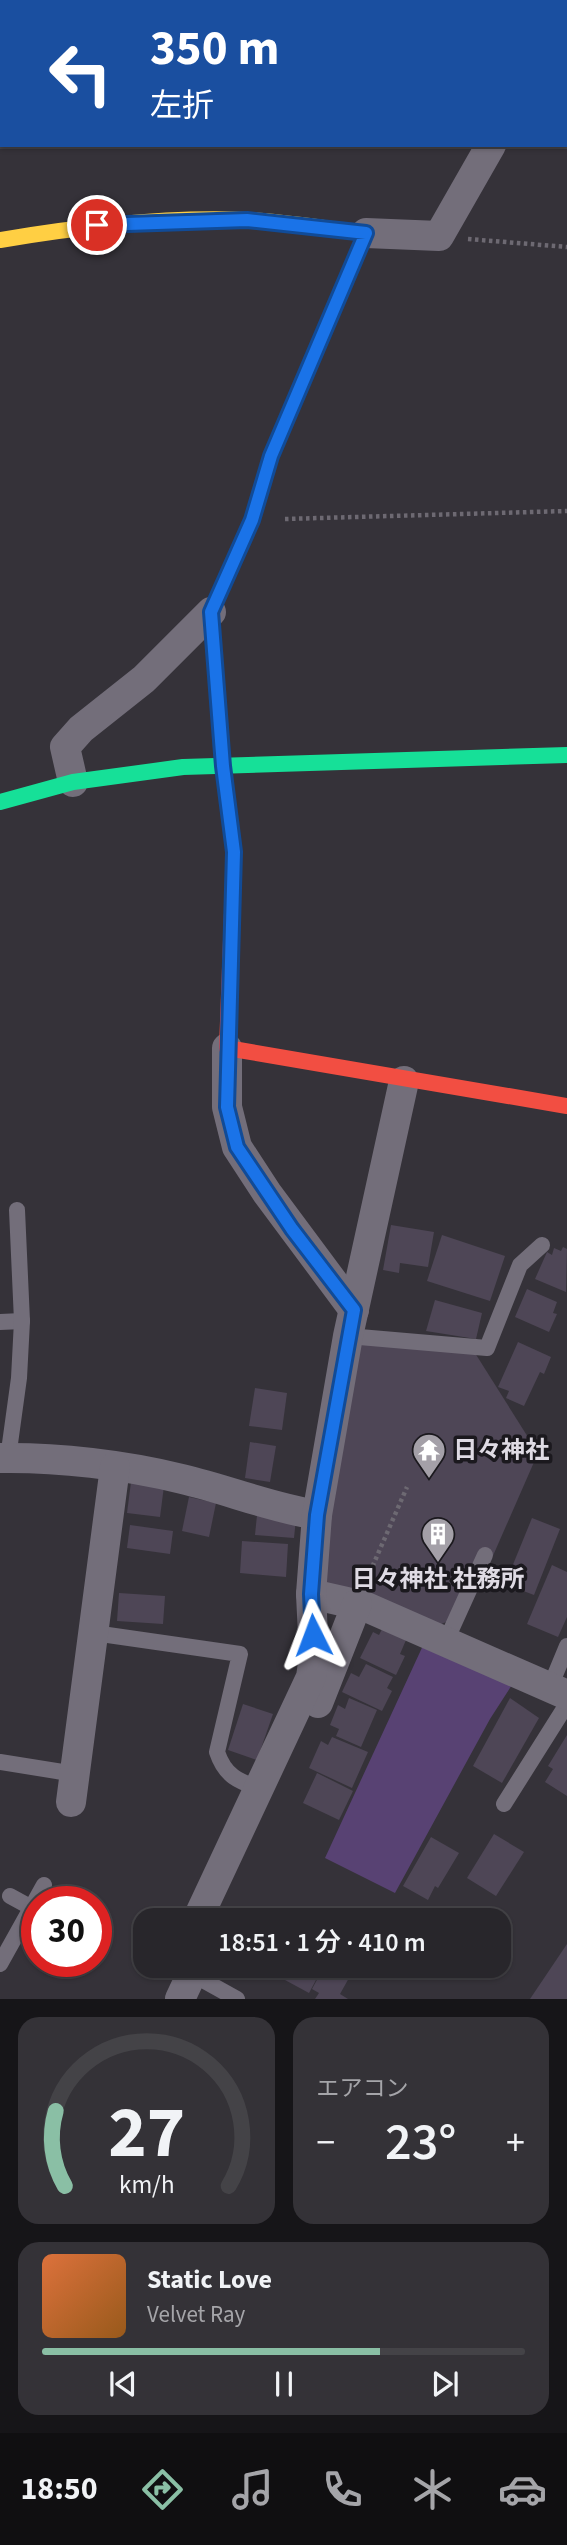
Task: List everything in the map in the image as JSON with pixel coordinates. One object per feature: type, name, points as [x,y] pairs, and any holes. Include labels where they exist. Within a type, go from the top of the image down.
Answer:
[{"type":"street","points":[[0,240],[74,226],[189,220],[247,220],[366,233],[439,236],[490,147]]},
{"type":"street","points":[[73,782],[65,747],[81,729],[144,678],[211,612],[252,520],[271,456],[366,233]]},
{"type":"street","points":[[211,612],[223,766],[234,852],[227,1107],[237,1147],[351,1323]]},
{"type":"street","points":[[0,803],[73,782],[183,767],[567,755]]},
{"type":"street","points":[[227,1048],[404,1081],[567,1106]]},
{"type":"street","points":[[325,1659],[311,1594],[317,1515],[351,1323],[404,1081]]},
{"type":"street","points":[[4,1458],[115,1467],[183,1479],[275,1508],[317,1515]]},
{"type":"street","points":[[73,1788],[115,1467]]},
{"type":"street","points":[[311,1594],[357,1604],[446,1641],[561,1695]]},
{"type":"street","points":[[223,1908],[269,1793],[311,1677],[325,1659],[357,1604]]},
{"type":"street","points":[[204,1908],[269,1793]]},
{"type":"street","points":[[159,1999],[180,1978]]},
{"type":"lane","points":[[4,1458],[19,1378],[22,1321],[17,1210]]},
{"type":"lane","points":[[351,1323],[488,1348],[520,1265],[542,1245]]},
{"type":"lane","points":[[0,1322],[22,1321]]},
{"type":"lane","points":[[446,1641],[485,1555]]},
{"type":"lane","points":[[94,1633],[240,1654],[217,1752],[222,1768],[235,1780],[269,1793]]},
{"type":"lane","points":[[504,1804],[561,1695],[567,1647]]},
{"type":"lane","points":[[0,1762],[73,1788]]},
{"type":"lane","points":[[10,1896],[21,1902]]},
{"type":"lane","points":[[0,1964],[21,1927]]},
{"type":"lane","points":[[192,1978],[237,1999]]},
{"type":"path","points":[[439,236],[567,247]]},
{"type":"path","points":[[252,520],[567,511]]},
{"type":"path","points":[[371,1570],[407,1487]]},
{"type":"shaded area","points":[[426,1639],[517,1677],[490,1719],[395,1893],[325,1858]]},
{"type":"building","points":[[391,1225],[434,1232],[428,1267],[400,1263],[399,1273],[383,1270]]},
{"type":"building","points":[[442,1235],[505,1256],[490,1301],[427,1281]]},
{"type":"building","points":[[563,1247],[567,1249],[566,1292],[535,1279],[547,1252],[552,1255],[554,1248],[561,1251]]},
{"type":"building","points":[[527,1289],[557,1302],[553,1313],[557,1314],[549,1332],[515,1317]]},
{"type":"building","points":[[435,1300],[482,1313],[476,1339],[426,1331]]},
{"type":"building","name":"日々神社","points":[[361,1341],[475,1353],[538,1453],[492,1558],[451,1620],[439,1625],[321,1586],[335,1465]]},
{"type":"building","points":[[518,1342],[551,1357],[544,1374],[540,1372],[524,1406],[506,1398],[509,1391],[498,1387]]},
{"type":"building","points":[[255,1388],[287,1393],[282,1430],[249,1426]]},
{"type":"building","points":[[250,1442],[276,1446],[270,1482],[245,1478]]},
{"type":"building","points":[[131,1482],[164,1486],[160,1517],[127,1513]]},
{"type":"building","points":[[189,1497],[216,1503],[209,1537],[182,1531]]},
{"type":"building","points":[[257,1515],[296,1519],[294,1538],[255,1535]]},
{"type":"building","points":[[532,1518],[560,1529],[534,1595],[505,1584]]},
{"type":"building","points":[[130,1525],[173,1531],[170,1554],[127,1548]]},
{"type":"building","points":[[242,1541],[288,1544],[286,1577],[240,1573]]},
{"type":"building","points":[[552,1565],[567,1572],[567,1617],[558,1637],[527,1624]]},
{"type":"building","points":[[119,1593],[165,1596],[163,1624],[117,1621]]},
{"type":"building","points":[[382,1629],[406,1640],[400,1654],[405,1656],[396,1675],[360,1658],[373,1632],[379,1635]]},
{"type":"building","points":[[366,1664],[393,1677],[387,1688],[392,1691],[382,1711],[342,1692],[351,1673],[359,1677]]},
{"type":"building","points":[[349,1698],[377,1710],[361,1747],[336,1736],[339,1729],[330,1725],[338,1705],[345,1709]]},
{"type":"building","points":[[510,1698],[539,1718],[502,1783],[473,1766]]},
{"type":"building","points":[[243,1704],[273,1714],[257,1760],[228,1750]]},
{"type":"building","points":[[567,1735],[567,1796],[545,1782],[553,1769],[548,1766]]},
{"type":"building","points":[[332,1737],[368,1752],[352,1788],[309,1768],[321,1741],[328,1745]]},
{"type":"building","points":[[317,1773],[353,1791],[339,1820],[303,1803]]},
{"type":"building","points":[[494,1834],[524,1852],[496,1896],[467,1878]]},
{"type":"building","points":[[431,1837],[459,1853],[428,1900],[403,1886]]},
{"type":"building","points":[[567,1944],[567,1999],[530,1999]]},
{"type":"building","points":[[286,1978],[317,1978],[309,1993],[285,1980]]},
{"type":"building","points":[[318,1978],[349,1978],[340,1994],[348,1999],[315,1999],[319,1993],[312,1989]]},
{"type":"traffic: fast","points":[[232,913],[234,852],[223,766],[211,612],[252,520],[271,456],[320,341]]},
{"type":"traffic: fast","points":[[0,802],[73,782],[183,767],[567,755]]},
{"type":"traffic: slow","points":[[0,240],[93,226],[187,219],[264,221],[366,233],[320,341]]},
{"type":"traffic: jam","points":[[232,913],[227,1048],[567,1106]]},
{"type":"place","name":"日々神社","points":[[429,1480]]},
{"type":"place","name":"日々神社 社務所","points":[[438,1564]]},
{"type":"route","points":[[97,225],[247,220],[366,233],[271,456],[252,520],[211,612],[223,766],[234,852],[227,1107],[237,1147],[292,1229],[354,1310],[317,1515],[311,1594],[313,1635]]}]
